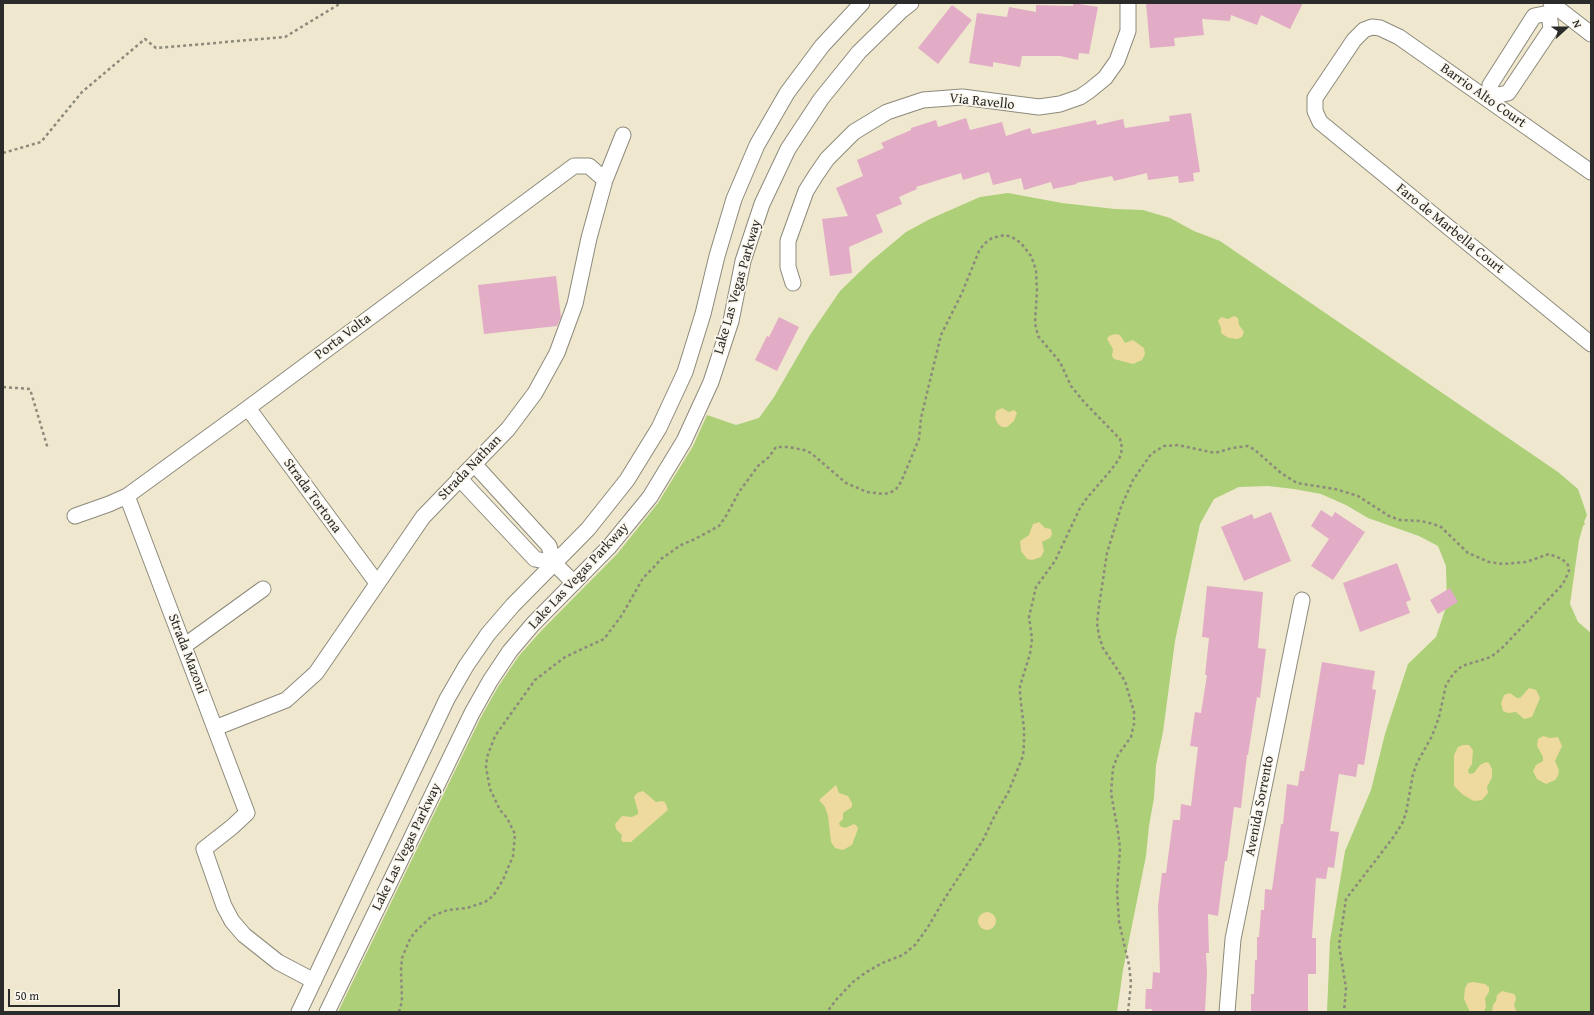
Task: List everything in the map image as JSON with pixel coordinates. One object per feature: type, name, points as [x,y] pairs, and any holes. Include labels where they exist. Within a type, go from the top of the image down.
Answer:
[{"type":"street","name":"Lake Las Vegas Parkway","points":[[299,1012],[447,700],[466,666],[488,634],[513,605],[588,529],[627,480],[659,428],[685,372],[704,314],[716,256],[734,199],[757,145],[791,87],[822,46],[862,3]]},
{"type":"street","name":"Lake Las Vegas Parkway","points":[[327,1012],[469,720],[490,681],[510,652],[533,624],[609,547],[650,497],[684,442],[711,382],[730,321],[743,261],[762,204],[788,149],[821,99],[859,52],[911,3]]},
{"type":"street","name":"Via Ravello","points":[[793,283],[787,258],[788,241],[806,191],[827,159],[854,132],[887,112],[924,100],[962,97],[1039,107],[1060,104],[1080,97],[1105,78],[1117,61],[1128,31],[1128,3]]},
{"type":"street","points":[[1552,6],[1591,34]]},
{"type":"street","points":[[1552,6],[1551,29],[1508,93],[1492,99],[1490,85],[1534,16],[1552,6]]},
{"type":"street","name":"Barrio Alto Court","points":[[1315,111],[1315,98],[1354,40],[1364,30],[1372,27],[1380,28],[1398,37],[1492,99],[1591,172]]},
{"type":"street","name":"Faro de Marbella Court","points":[[1315,111],[1320,122],[1331,132],[1591,344]]},
{"type":"street","name":"Strada Nathan","points":[[215,728],[286,700],[316,673],[423,517],[459,478],[508,429],[535,393],[557,353],[575,304],[605,180],[623,135]]},
{"type":"street","name":"Porta Volta","points":[[76,516],[127,496],[574,166],[589,166],[605,180]]},
{"type":"street","name":"Strada Tortona","points":[[248,408],[377,583]]},
{"type":"street","points":[[474,464],[550,546],[554,563],[574,583]]},
{"type":"street","points":[[459,478],[534,559],[554,563]]},
{"type":"street","points":[[487,508],[501,494]]},
{"type":"street","name":"Strada Mazoni","points":[[127,496],[247,813],[204,849],[224,906],[232,921],[244,935],[278,962],[314,981]]},
{"type":"street","points":[[184,646],[263,589]]},
{"type":"street","name":"Avenida Sorrento","points":[[1227,1012],[1233,939],[1302,600]]},
{"type":"path","points":[[3,153],[42,142],[82,92],[145,39],[156,48],[285,37],[341,3]]},
{"type":"path","points":[[399,1012],[402,1001],[402,958],[409,941],[419,927],[432,916],[442,912],[467,908],[485,902],[493,896],[503,880],[513,856],[515,834],[508,818],[500,810],[490,789],[486,767],[487,757],[495,736],[535,680],[565,657],[604,639],[622,615],[644,578],[661,559],[681,545],[696,539],[719,526],[729,512],[738,492],[758,466],[769,457],[776,447],[799,449],[811,453],[846,483],[867,492],[883,494],[890,493],[896,489],[902,482],[919,440],[921,418],[941,335],[962,293],[979,251],[992,238],[1005,235],[1012,237],[1021,243],[1031,256],[1034,264],[1037,290],[1035,323],[1038,336],[1060,362],[1071,386],[1084,402],[1120,439],[1122,448],[1121,454],[1111,470],[1080,508],[1055,561],[1036,587],[1029,617],[1032,639],[1030,654],[1020,686],[1024,736],[1023,756],[1008,793],[983,840],[944,898],[928,927],[915,945],[903,955],[882,963],[865,973],[847,988],[827,1012]]},
{"type":"path","points":[[3,387],[30,389],[48,449]]},
{"type":"green space","points":[[1008,193],[1062,203],[1115,209],[1143,210],[1170,218],[1194,231],[1220,241],[1558,472],[1578,489],[1587,515],[1579,540],[1570,604],[1578,622],[1591,633],[1591,1012],[1327,1012],[1330,941],[1345,851],[1371,790],[1385,734],[1408,664],[1436,637],[1447,604],[1446,566],[1438,546],[1419,536],[1368,518],[1346,505],[1321,494],[1268,486],[1239,487],[1214,499],[1200,524],[1175,641],[1163,732],[1156,765],[1154,798],[1146,856],[1123,970],[1117,1012],[338,1012],[481,717],[498,687],[518,657],[541,631],[617,554],[658,503],[693,446],[707,415],[736,425],[759,418],[774,397],[810,335],[840,291],[870,262],[906,232],[930,219],[980,197]]},
{"type":"sand","points":[[1234,316],[1238,318],[1239,325],[1244,332],[1242,337],[1237,339],[1229,338],[1222,334],[1218,321],[1221,317],[1228,319]]},
{"type":"sand","points":[[1115,334],[1120,335],[1125,343],[1133,340],[1144,348],[1145,354],[1142,360],[1133,364],[1114,359],[1112,356],[1113,349],[1107,339],[1109,336]]},
{"type":"sand","points":[[1002,408],[1009,412],[1014,410],[1017,413],[1014,421],[1007,427],[1002,427],[998,424],[995,418],[996,411]]},
{"type":"sand","points":[[1039,522],[1045,528],[1051,529],[1052,534],[1050,538],[1042,542],[1044,551],[1041,557],[1032,560],[1027,559],[1021,551],[1020,541],[1029,535],[1033,524]]},
{"type":"sand","points":[[1529,688],[1536,690],[1540,698],[1532,717],[1524,719],[1516,712],[1508,713],[1503,711],[1501,703],[1504,695],[1510,693],[1517,698],[1520,698]]},
{"type":"sand","points":[[1543,736],[1550,738],[1558,737],[1562,746],[1555,761],[1559,770],[1558,776],[1555,780],[1546,784],[1537,779],[1533,771],[1536,765],[1543,761],[1543,757],[1537,746],[1538,739]]},
{"type":"sand","points":[[1469,745],[1473,750],[1472,764],[1468,770],[1469,774],[1474,773],[1480,765],[1486,762],[1489,763],[1492,769],[1492,777],[1487,787],[1488,793],[1482,800],[1474,801],[1470,799],[1454,786],[1454,755],[1458,747]]},
{"type":"sand","points":[[836,785],[839,793],[848,796],[852,803],[852,807],[843,813],[843,819],[839,823],[840,826],[845,828],[854,824],[858,829],[852,845],[843,850],[835,848],[831,842],[828,816],[825,807],[819,800]]},
{"type":"sand","points":[[643,791],[656,802],[665,802],[668,810],[631,842],[623,842],[621,840],[622,835],[616,829],[615,824],[622,816],[632,817],[638,814],[634,797],[637,793]]},
{"type":"sand","points":[[983,912],[991,912],[996,917],[994,928],[991,930],[983,930],[978,925],[978,917]]},
{"type":"sand","points":[[1473,982],[1485,984],[1489,987],[1489,992],[1485,998],[1486,1006],[1484,1012],[1470,1012],[1464,999],[1465,988],[1468,983]]},
{"type":"sand","points":[[1502,991],[1515,995],[1516,999],[1514,1005],[1516,1012],[1492,1012],[1497,995]]},
{"type":"building","points":[[1073,3],[1098,7],[1089,54],[1079,53],[1078,60],[1060,56],[1022,56],[1020,67],[993,62],[993,67],[969,63],[977,13],[1007,17],[1009,7],[1036,12],[1036,5],[1073,6]]},
{"type":"building","points":[[1146,3],[1303,3],[1290,29],[1261,15],[1257,25],[1231,15],[1230,21],[1202,19],[1204,35],[1174,38],[1175,46],[1150,48]]},
{"type":"building","points":[[952,5],[972,20],[938,64],[918,48]]},
{"type":"building","points":[[1191,113],[1200,172],[1193,173],[1194,181],[1179,183],[1178,176],[1148,180],[1147,173],[1114,181],[1112,176],[1053,189],[1051,182],[1024,190],[1021,178],[993,185],[989,172],[963,180],[961,173],[916,187],[917,189],[899,197],[902,204],[876,215],[883,232],[849,247],[852,273],[830,276],[822,219],[848,216],[836,188],[863,176],[857,160],[884,148],[881,143],[911,130],[911,128],[936,120],[938,127],[966,118],[970,130],[1002,122],[1006,136],[1030,128],[1032,134],[1096,120],[1097,125],[1123,119],[1125,128],[1170,121],[1169,116]]},
{"type":"building","points":[[556,276],[561,317],[557,326],[484,334],[478,285]]},
{"type":"building","points":[[779,317],[799,327],[777,371],[755,360],[767,336],[769,337]]},
{"type":"building","points":[[1321,510],[1332,517],[1335,512],[1365,532],[1333,580],[1311,566],[1329,539],[1311,526]]},
{"type":"building","points":[[1271,512],[1291,561],[1244,581],[1221,527],[1252,514],[1254,519]]},
{"type":"building","points":[[1397,563],[1411,600],[1406,602],[1410,613],[1360,632],[1343,583]]},
{"type":"building","points":[[1207,586],[1263,592],[1258,648],[1266,649],[1260,698],[1257,697],[1247,755],[1241,808],[1234,807],[1218,916],[1208,914],[1209,953],[1206,953],[1207,973],[1205,1012],[1152,1012],[1152,1009],[1145,1009],[1146,989],[1152,989],[1153,972],[1160,973],[1158,906],[1162,873],[1166,873],[1173,820],[1180,820],[1181,804],[1191,806],[1198,747],[1190,746],[1195,712],[1201,713],[1207,675],[1205,675],[1209,638],[1202,637]]},
{"type":"building","points":[[1450,588],[1458,602],[1438,614],[1430,600]]},
{"type":"building","points":[[1322,662],[1375,671],[1372,689],[1376,690],[1364,765],[1358,764],[1356,777],[1339,774],[1330,831],[1339,832],[1334,868],[1328,867],[1326,879],[1316,878],[1312,938],[1316,938],[1316,974],[1308,974],[1308,1012],[1251,1012],[1251,994],[1254,994],[1255,960],[1257,960],[1257,937],[1259,937],[1261,910],[1264,910],[1265,889],[1272,890],[1281,824],[1283,824],[1287,784],[1298,786],[1300,771],[1304,771]]}]
